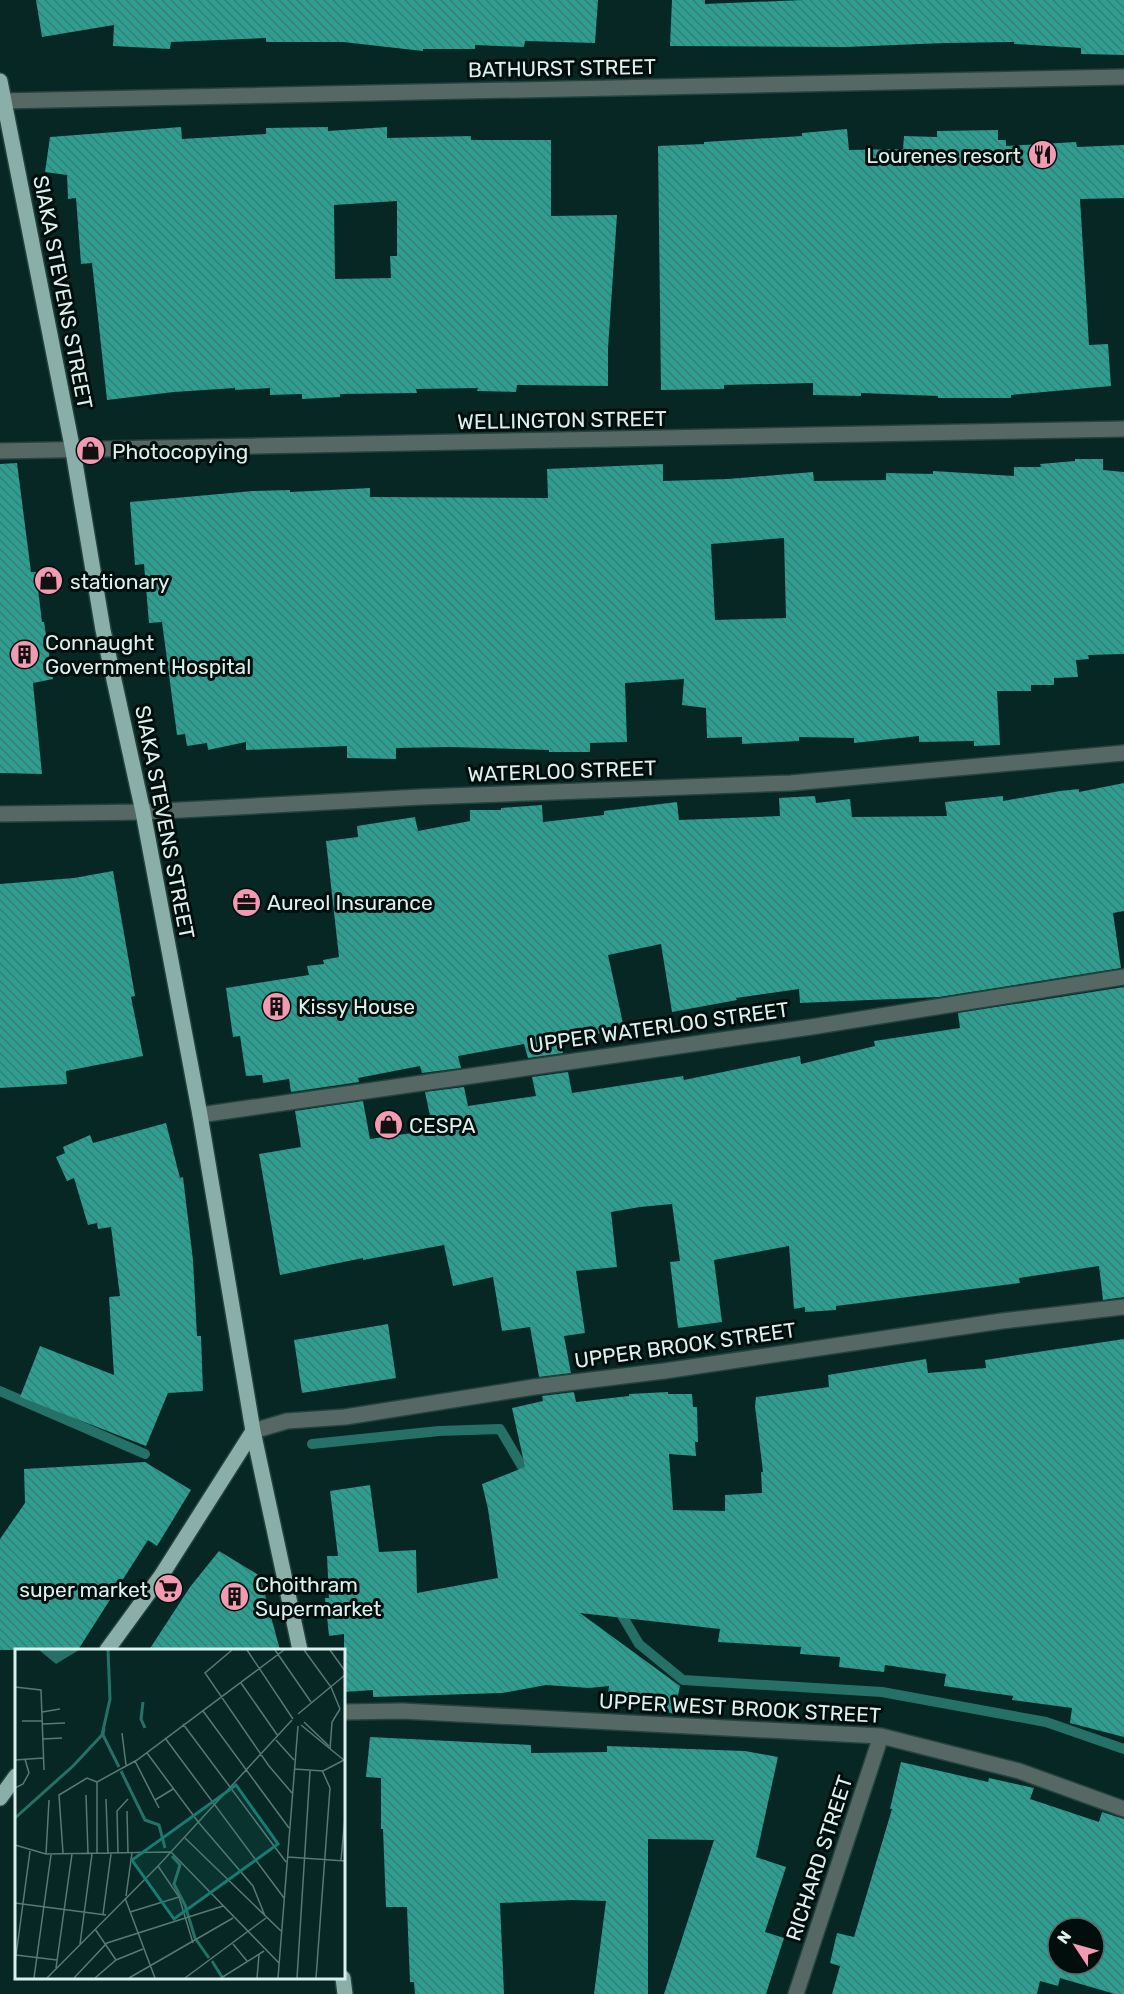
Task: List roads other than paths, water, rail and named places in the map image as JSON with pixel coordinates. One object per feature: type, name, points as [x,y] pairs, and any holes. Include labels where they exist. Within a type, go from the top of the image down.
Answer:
[{"type":"main road","name":"SIAKA STEVENS STREET","points":[[0,81],[2,101],[73,451],[104,630],[143,812],[200,1115],[253,1431],[300,1649]]},
{"type":"main road","points":[[108,1649],[161,1576],[253,1431]]},
{"type":"main road","points":[[0,1798],[15,1777]]},
{"type":"main road","points":[[343,1979],[345,1994]]},
{"type":"street","name":"BATHURST STREET","points":[[2,101],[1124,77]]},
{"type":"street","name":"WELLINGTON STREET","points":[[0,452],[1124,429]]},
{"type":"street","name":"WATERLOO STREET","points":[[0,814],[143,812],[421,797],[791,783],[1124,753]]},
{"type":"street","name":"UPPER WATERLOO STREET","points":[[200,1115],[811,1027],[1124,978]]},
{"type":"street","name":"UPPER BROOK STREET","points":[[253,1431],[287,1421],[345,1417],[534,1387],[1124,1307]]},
{"type":"street","name":"UPPER WEST BROOK STREET","points":[[345,1712],[414,1712],[881,1736],[1019,1771],[1124,1809]]},
{"type":"street","name":"RICHARD STREET","points":[[796,1994],[881,1736]]},
{"type":"waterway","points":[[0,1391],[145,1454]]},
{"type":"waterway","points":[[312,1444],[439,1431],[500,1429],[530,1480]]},
{"type":"waterway","points":[[617,1607],[639,1644],[683,1680],[882,1692],[1046,1722],[1124,1749]]},
{"type":"place","name":"Lourenes resort","points":[[1042,155]]},
{"type":"place","name":"Photocopying","points":[[91,451]]},
{"type":"place","name":"stationary","points":[[49,581]]},
{"type":"place","name":"Connaught Government Hospital","points":[[24,654]]},
{"type":"place","name":"Aureol Insurance","points":[[246,902]]},
{"type":"place","name":"Kissy House","points":[[277,1006]]},
{"type":"place","name":"CESPA","points":[[388,1125]]},
{"type":"place","name":"super market","points":[[169,1589]]},
{"type":"place","name":"Choithram Supermarket","points":[[234,1596]]}]
